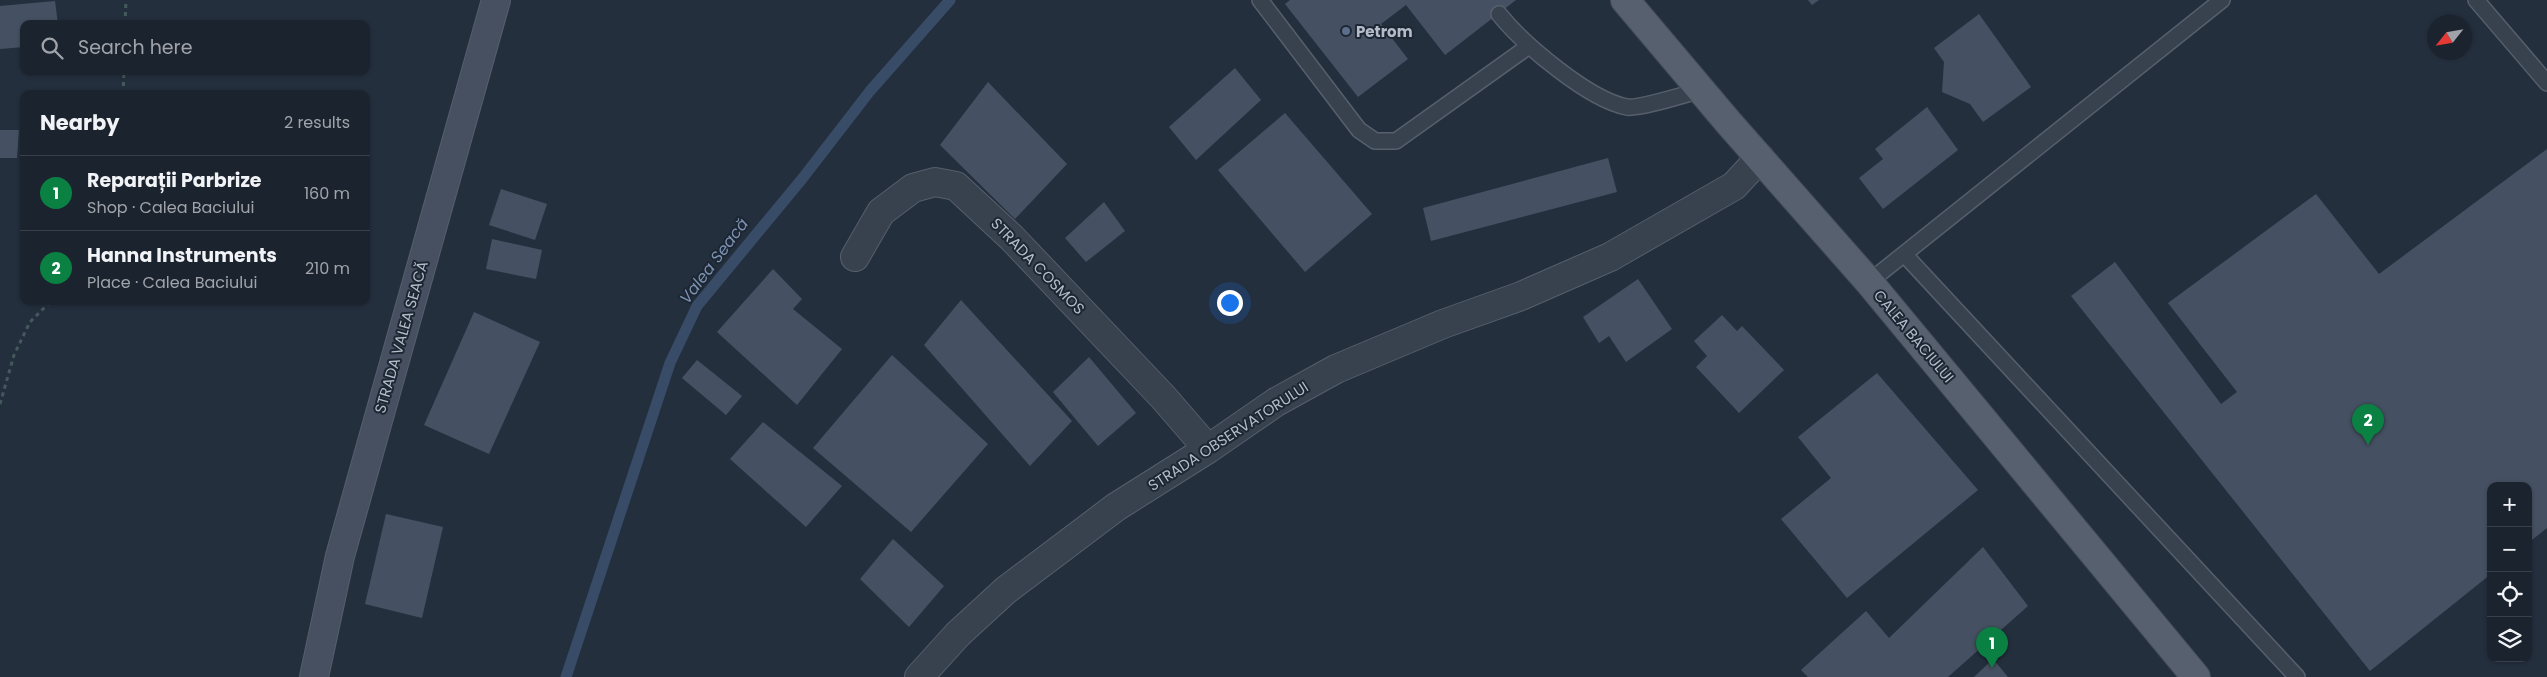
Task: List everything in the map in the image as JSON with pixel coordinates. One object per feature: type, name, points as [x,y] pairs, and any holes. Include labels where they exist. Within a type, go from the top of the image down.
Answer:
[{"type":"main road","name":"STRADA VALEA SEACĂ","points":[[314,677],[340,556],[496,0]]},
{"type":"main road","name":"CALEA BACIULUI","points":[[1625,0],[1869,282],[2196,677]]},
{"type":"street","name":"STRADA OBSERVATORULUI","points":[[918,677],[958,634],[1006,590],[1116,507],[1208,449],[1276,402],[1336,369],[1442,324],[1521,296],[1610,258],[1734,186],[1760,158]]},
{"type":"street","name":"STRADA COSMOS","points":[[855,257],[881,212],[913,188],[935,182],[956,186],[1012,238],[1163,397],[1208,449]]},
{"type":"lane","points":[[1260,0],[1359,130],[1375,141],[1396,141],[1529,46]]},
{"type":"lane","points":[[1869,282],[2222,0]]},
{"type":"lane","points":[[2476,0],[2547,83]]},
{"type":"lane","points":[[1499,14],[1529,46],[1604,99],[1629,107],[1701,90]]},
{"type":"lane","points":[[1904,254],[2297,677]]},
{"type":"path","points":[[125,20],[126,0]]},
{"type":"path","points":[[123,90],[124,75]]},
{"type":"path","points":[[0,404],[14,355],[30,322],[47,305]]},
{"type":"building","name":"Petrom","points":[[1290,0],[1516,0],[1445,55],[1406,5],[1381,24],[1408,59],[1358,97],[1285,4]]},
{"type":"building","points":[[1808,0],[1819,0],[1812,5]]},
{"type":"building","points":[[55,1],[57,20],[20,20],[20,47],[0,49],[0,6]]},
{"type":"building","points":[[1979,14],[2031,87],[1983,122],[1970,104],[1942,92],[1944,62],[1934,48]]},
{"type":"building","points":[[1235,68],[1261,100],[1196,160],[1169,127]]},
{"type":"building","points":[[988,82],[1067,164],[1015,219],[940,145]]},
{"type":"building","points":[[1927,107],[1958,150],[1883,209],[1859,178],[1883,159],[1875,149]]},
{"type":"building","points":[[1285,113],[1372,214],[1305,272],[1218,170]]},
{"type":"building","points":[[0,130],[19,130],[17,158],[0,158]]},
{"type":"building","points":[[2547,149],[2547,528],[2532,540],[2532,482],[2487,482],[2487,577],[2370,671],[2071,296],[2115,262],[2221,404],[2237,392],[2168,303],[2316,194],[2379,274]]},
{"type":"building","points":[[1608,158],[1617,192],[1431,241],[1423,208]]},
{"type":"building","points":[[501,189],[547,204],[535,240],[489,225]]},
{"type":"building","points":[[1104,202],[1125,231],[1086,262],[1065,238]]},
{"type":"building","points":[[492,239],[542,250],[536,279],[486,269]]},
{"type":"building","points":[[773,269],[802,299],[793,309],[842,349],[797,405],[717,332]]},
{"type":"building","points":[[1638,279],[1672,329],[1626,362],[1609,336],[1599,343],[1583,317]]},
{"type":"building","points":[[961,300],[1072,421],[1030,466],[924,345]]},
{"type":"building","points":[[474,312],[540,342],[489,454],[424,425]]},
{"type":"building","points":[[1722,315],[1737,331],[1742,326],[1784,370],[1739,413],[1696,367],[1707,356],[1694,341]]},
{"type":"building","points":[[892,355],[988,444],[911,532],[813,448]]},
{"type":"building","points":[[1089,357],[1136,413],[1098,446],[1053,392]]},
{"type":"building","points":[[697,360],[742,396],[726,415],[682,378]]},
{"type":"building","points":[[1877,373],[1978,490],[1847,598],[1781,519],[1831,478],[1798,437]]},
{"type":"building","points":[[763,422],[842,486],[806,527],[730,459]]},
{"type":"building","points":[[386,514],[443,527],[422,618],[365,604]]},
{"type":"building","points":[[893,539],[944,586],[909,627],[860,579]]},
{"type":"building","points":[[1983,547],[2028,606],[1948,677],[1808,677],[1801,670],[1866,611],[1889,638]]},
{"type":"building","points":[[1993,659],[2008,677],[1974,677]]},
{"type":"waterway","name":"Valea Seacă","points":[[566,677],[670,363],[697,306],[802,179],[870,91],[950,0]]},
{"type":"place","name":"Petrom","points":[[1346,31]]},
{"type":"place","name":"Hanna Instruments","points":[[2368,445]]},
{"type":"place","name":"Reparații Parbrize","points":[[1992,668]]}]
